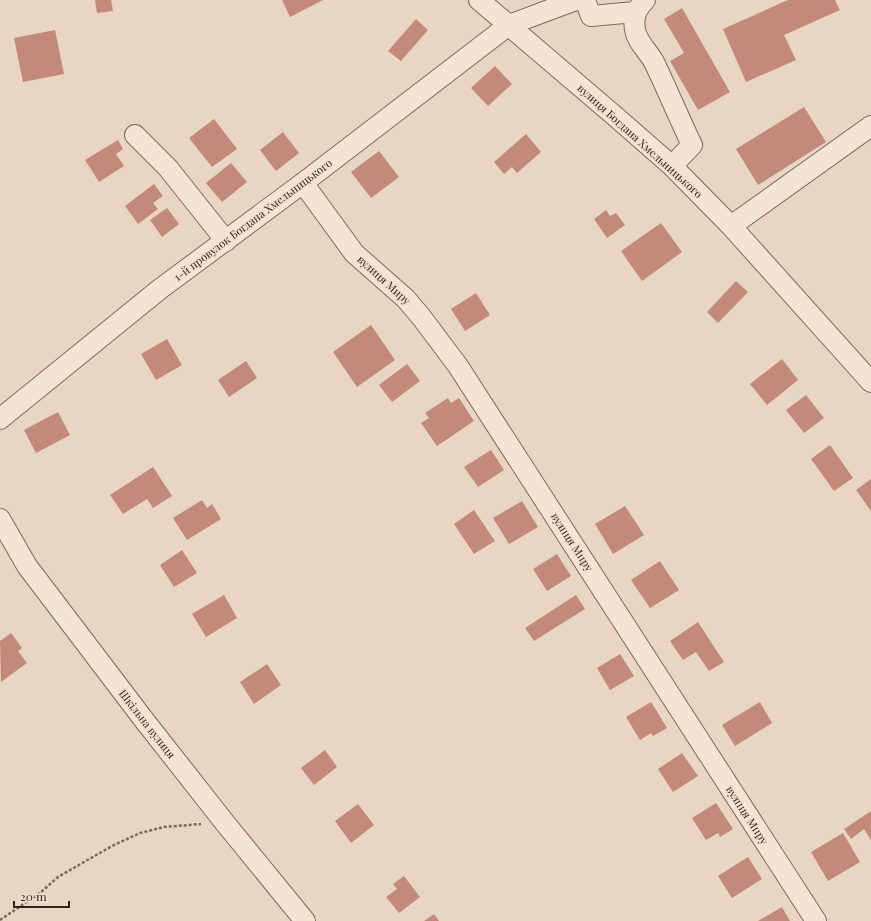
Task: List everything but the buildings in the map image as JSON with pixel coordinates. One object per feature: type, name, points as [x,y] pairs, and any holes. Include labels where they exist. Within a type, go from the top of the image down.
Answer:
[{"type":"street","name":"вулиця Богдана Хмельницького","points":[[479,0],[672,166],[731,226],[871,382]]},
{"type":"street","name":"1-й провулок Богдана Хмельницького","points":[[0,419],[160,289],[303,183],[509,26],[576,0]]},
{"type":"street","points":[[585,0],[591,16],[640,6]]},
{"type":"street","points":[[640,6],[634,22],[635,32],[638,39],[653,60],[692,146],[672,166]]},
{"type":"street","points":[[731,226],[871,126]]},
{"type":"street","points":[[135,135],[168,168],[226,241]]},
{"type":"street","name":"вулиця Миру","points":[[303,183],[354,253],[406,298],[458,366],[816,921]]},
{"type":"street","name":"Шкільна вулиця","points":[[0,519],[27,566],[144,720],[305,921]]},
{"type":"path","points":[[0,920],[40,893],[58,877],[112,846],[133,836],[164,827],[225,823]]}]
